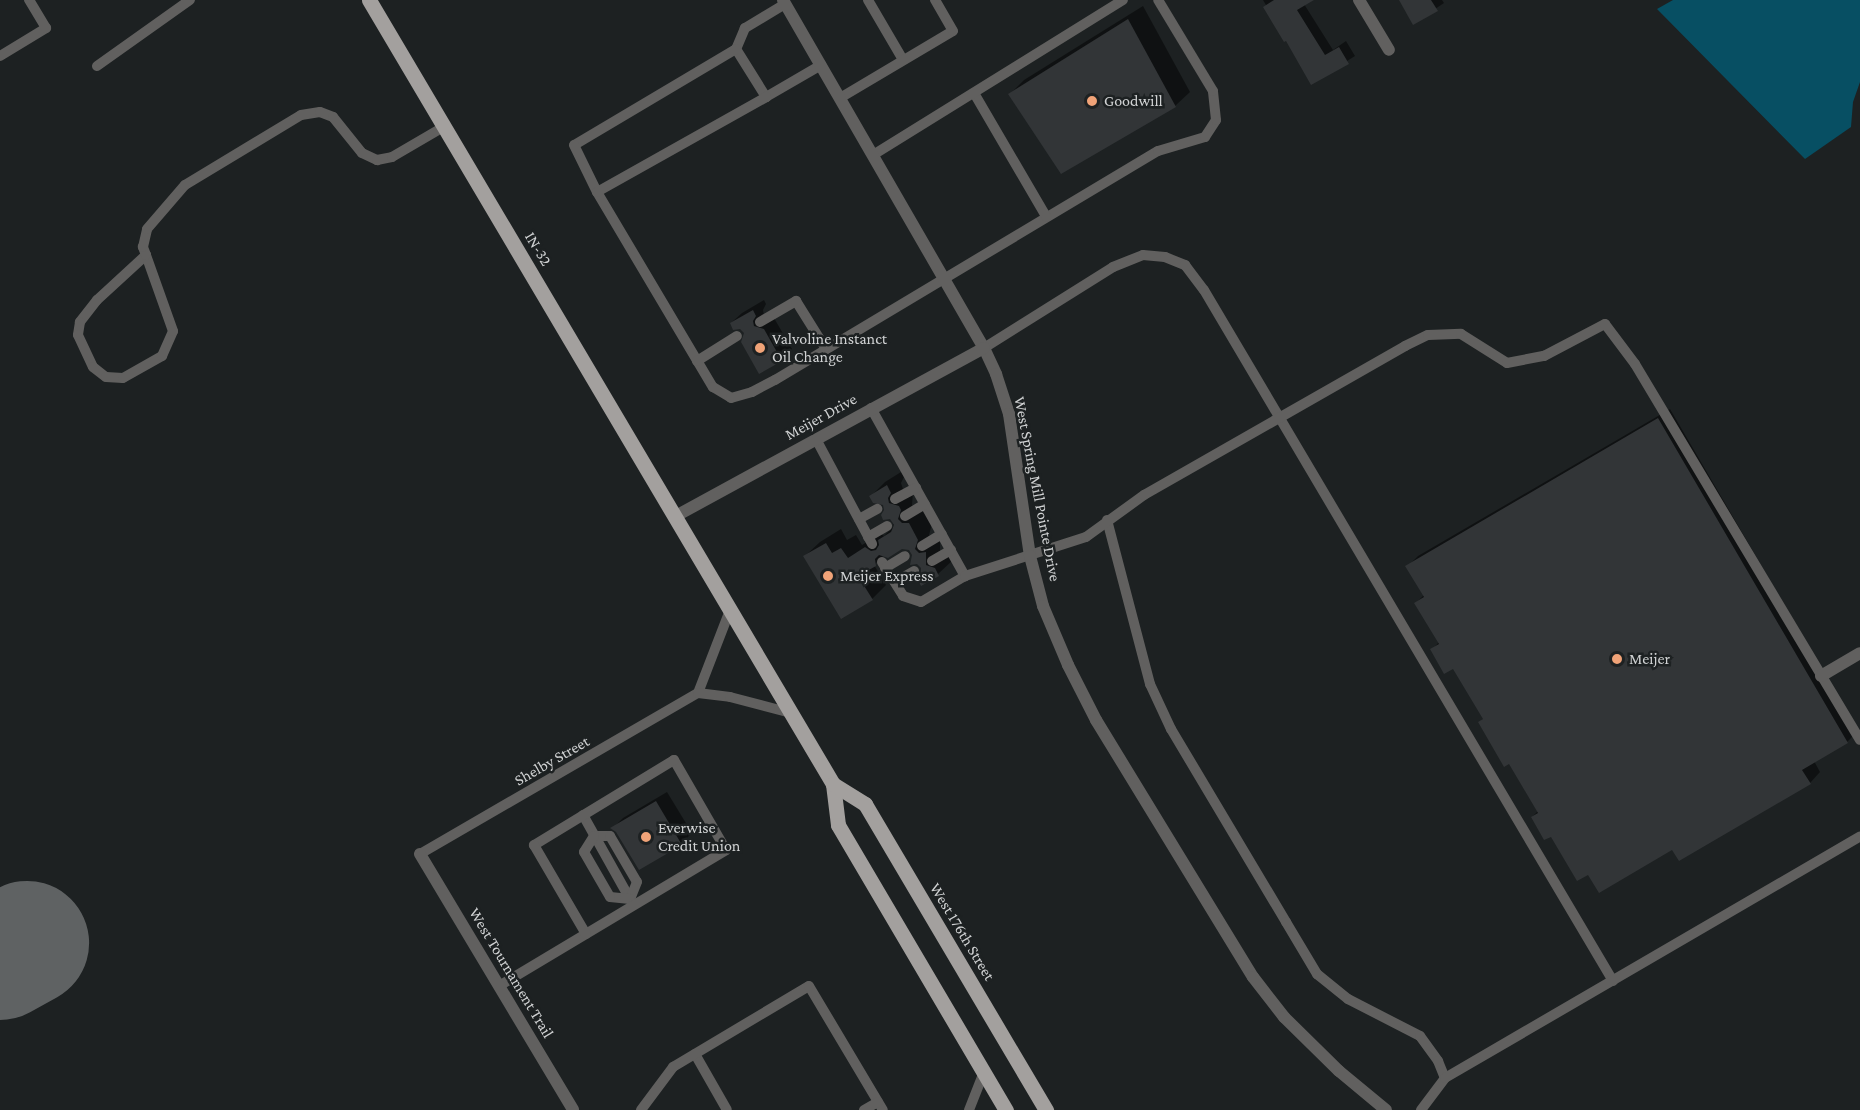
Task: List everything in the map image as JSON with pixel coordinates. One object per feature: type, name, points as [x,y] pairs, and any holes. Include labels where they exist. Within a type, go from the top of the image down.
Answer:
[{"type":"main road","name":"IN-32","points":[[369,0],[674,517]]},
{"type":"main road","name":"West 176th Street","points":[[674,517],[833,784],[838,825],[1006,1110]]},
{"type":"main road","name":"West 176th Street","points":[[833,784],[865,804],[1046,1110]]},
{"type":"street","points":[[1359,0],[1389,50]]},
{"type":"street","name":"West Spring Mill Pointe Drive","points":[[784,2],[984,348],[1009,414],[1030,556],[1043,606],[1068,665],[1096,720],[1254,976],[1284,1017],[1339,1071],[1386,1110]]},
{"type":"street","name":"Meijer Drive","points":[[674,517],[984,348]]},
{"type":"street","points":[[1821,676],[1860,653]]},
{"type":"street","name":"West Tournament Trail","points":[[420,854],[573,1110]]},
{"type":"lane","points":[[0,56],[46,28],[29,0]]},
{"type":"lane","points":[[97,66],[190,0]]},
{"type":"lane","points":[[867,0],[903,60]]},
{"type":"lane","points":[[840,98],[953,32],[935,0]]},
{"type":"lane","points":[[873,155],[1123,0]]},
{"type":"lane","points":[[784,2],[745,28],[736,49],[574,145],[597,192],[713,387],[731,398],[752,392],[1158,151],[1205,136],[1216,120],[1213,91],[1158,0]]},
{"type":"lane","points":[[736,49],[766,97]]},
{"type":"lane","points":[[597,192],[821,65]]},
{"type":"lane","points":[[974,93],[1046,216]]},
{"type":"lane","points":[[146,255],[97,300],[80,322],[78,335],[93,367],[106,377],[123,378],[162,356],[173,331],[144,247],[147,228],[185,185],[301,115],[320,112],[333,117],[362,153],[377,160],[392,157],[445,126]]},
{"type":"lane","points":[[984,348],[1113,267],[1143,255],[1165,257],[1185,266],[1204,290],[1613,981]]},
{"type":"lane","points":[[760,322],[796,301],[826,349]]},
{"type":"lane","points":[[905,556],[884,565],[903,596],[921,602],[965,576],[1086,537],[1144,495],[1428,335],[1461,334],[1507,363],[1544,356],[1605,324],[1635,364],[1860,740]]},
{"type":"lane","points":[[697,361],[737,336]]},
{"type":"lane","points":[[871,408],[965,576]]},
{"type":"lane","points":[[816,439],[870,540],[887,526]]},
{"type":"lane","points":[[895,499],[916,488]]},
{"type":"lane","points":[[905,516],[925,504]]},
{"type":"lane","points":[[859,519],[877,509]]},
{"type":"lane","points":[[1107,520],[1150,684],[1171,729],[1317,974],[1348,999],[1420,1036],[1438,1060],[1445,1078]]},
{"type":"lane","points":[[922,546],[942,534]]},
{"type":"lane","points":[[932,561],[951,550]]},
{"type":"lane","points":[[895,582],[914,571]]},
{"type":"lane","points":[[730,610],[698,693],[730,697],[791,713]]},
{"type":"lane","name":"Shelby Street","points":[[420,854],[698,693]]},
{"type":"lane","points":[[499,986],[586,934],[632,902],[726,850],[674,760],[534,845],[586,934]]},
{"type":"lane","points":[[583,815],[632,902]]},
{"type":"lane","points":[[594,836],[584,852],[589,861],[610,897],[632,902]]},
{"type":"lane","points":[[1421,1110],[1445,1078],[1860,836]]},
{"type":"lane","points":[[644,1109],[673,1067],[809,986],[881,1106],[864,1110]]},
{"type":"lane","points":[[695,1054],[728,1110]]},
{"type":"lane","points":[[969,1110],[984,1072]]},
{"type":"water","points":[[1673,0],[1860,0],[1860,82],[1853,102],[1851,127],[1805,159],[1657,9]]},
{"type":"building","points":[[1274,0],[1314,0],[1297,10],[1325,55],[1339,47],[1349,64],[1311,85],[1263,7]]},
{"type":"building","points":[[1399,0],[1431,0],[1438,11],[1413,25]]},
{"type":"building","name":"Goodwill","points":[[1128,19],[1176,107],[1061,174],[1008,94]]},
{"type":"building","name":"Valvoline Instanct Oil Change","points":[[753,310],[756,316],[753,321],[754,326],[764,329],[782,361],[759,374],[741,342],[744,333],[740,329],[733,330],[730,323]]},
{"type":"building","name":"Meijer","points":[[1658,418],[1848,743],[1802,770],[1811,784],[1679,861],[1672,850],[1599,893],[1588,875],[1577,881],[1551,837],[1544,840],[1531,817],[1538,813],[1509,764],[1504,767],[1478,722],[1483,719],[1453,669],[1444,674],[1430,649],[1439,644],[1414,603],[1424,597],[1405,566]]},
{"type":"building","points":[[887,485],[891,493],[888,498],[889,503],[899,506],[901,510],[898,519],[902,523],[909,523],[918,540],[915,549],[919,553],[926,552],[926,565],[935,568],[939,576],[921,586],[917,578],[921,574],[921,568],[917,564],[910,565],[912,555],[909,550],[902,549],[888,558],[879,555],[875,559],[876,566],[858,576],[873,600],[841,619],[803,556],[826,543],[832,553],[841,548],[848,558],[865,547],[871,551],[876,550],[879,545],[878,540],[891,532],[894,525],[890,519],[883,520],[881,515],[884,510],[883,505],[873,503],[869,496]]},
{"type":"building","name":"Everwise Credit Union","points":[[656,801],[682,845],[639,870],[616,832],[610,828]]},
{"type":"runway","points":[[0,958],[27,943]]},
{"type":"place","name":"Goodwill","points":[[1092,101]]},
{"type":"place","name":"Valvoline Instanct Oil Change","points":[[760,348]]},
{"type":"place","name":"Meijer Express","points":[[828,576]]},
{"type":"place","name":"Meijer","points":[[1617,659]]},
{"type":"place","name":"Everwise Credit Union","points":[[646,837]]}]
